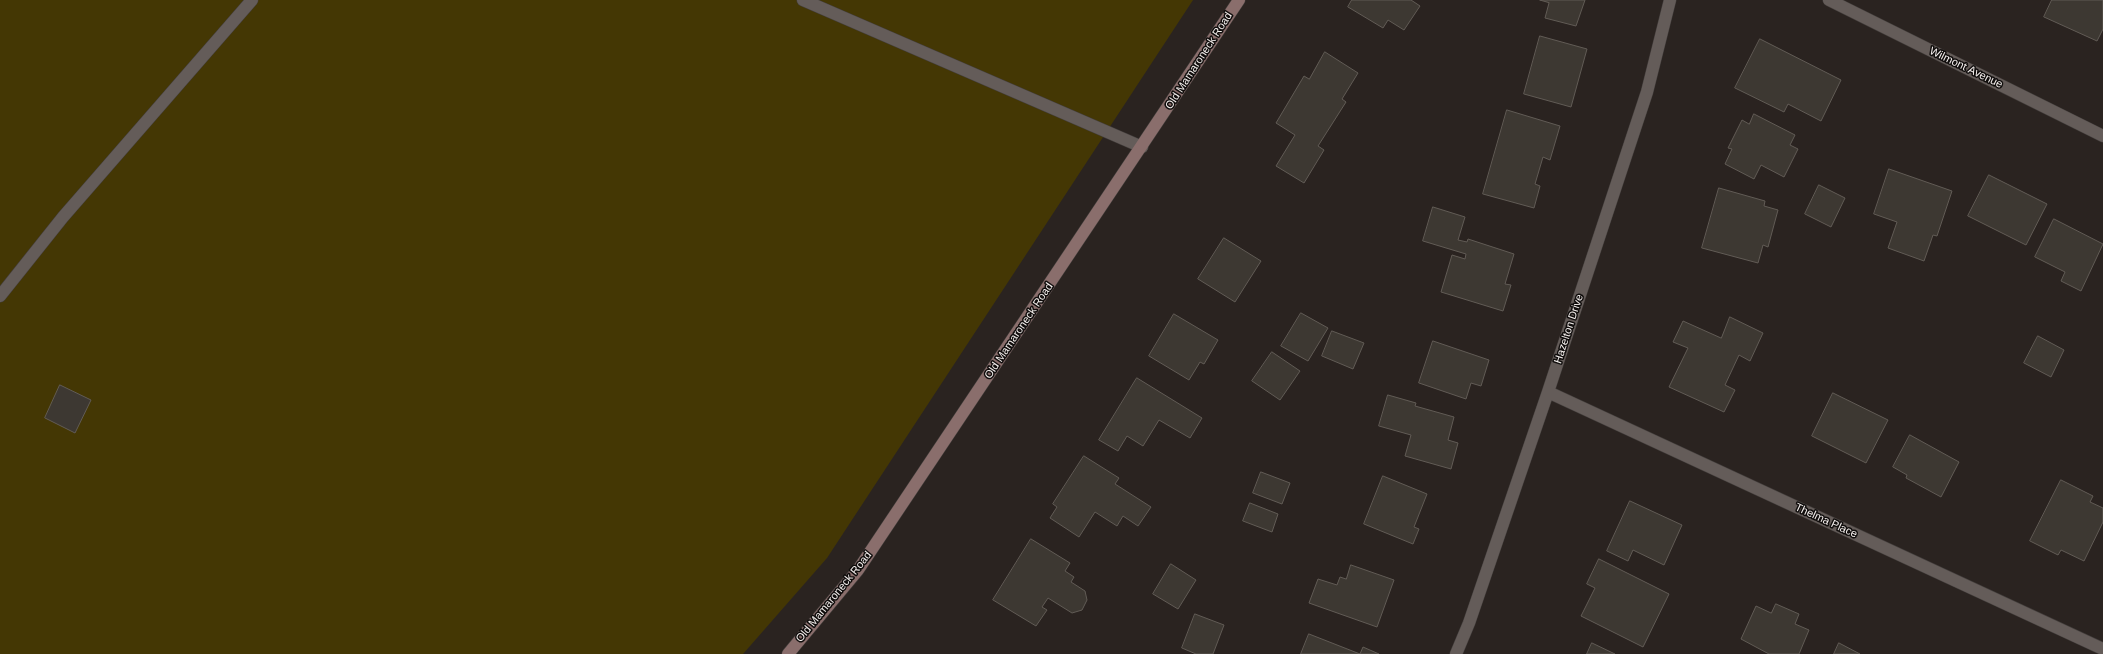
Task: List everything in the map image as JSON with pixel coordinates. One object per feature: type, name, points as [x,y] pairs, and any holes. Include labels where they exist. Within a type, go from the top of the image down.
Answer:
[{"type":"main road","name":"Old Mamaroneck Road","points":[[788,654],[858,570],[1239,0]]},
{"type":"street","points":[[0,296],[63,217],[252,0]]},
{"type":"street","points":[[803,0],[1142,147]]},
{"type":"street","name":"Hazelton Drive","points":[[1456,654],[1469,623],[1548,392],[1647,92],[1670,0]]},
{"type":"street","name":"Wilmont Avenue","points":[[1829,0],[2103,136]]},
{"type":"street","name":"Thelma Place","points":[[1548,392],[2103,649]]},
{"type":"shaded area","points":[[0,0],[1193,0],[827,558],[743,654],[0,654]]},
{"type":"building","points":[[1352,0],[1411,0],[1420,6],[1404,30],[1388,20],[1383,28],[1348,7]]},
{"type":"building","points":[[1540,0],[1585,0],[1576,26],[1545,18],[1549,3]]},
{"type":"building","points":[[2052,0],[2103,0],[2103,29],[2097,41],[2044,17]]},
{"type":"building","points":[[1540,36],[1587,49],[1571,107],[1524,94]]},
{"type":"building","points":[[1760,39],[1841,80],[1821,121],[1788,104],[1784,112],[1735,88]]},
{"type":"building","points":[[1325,52],[1358,73],[1342,99],[1346,102],[1318,146],[1324,150],[1304,183],[1276,166],[1295,135],[1276,123],[1304,76],[1309,79]]},
{"type":"building","points":[[1507,110],[1560,126],[1550,160],[1543,157],[1535,184],[1540,186],[1534,208],[1483,194]]},
{"type":"building","points":[[1754,114],[1795,135],[1790,145],[1798,149],[1784,177],[1761,165],[1754,179],[1725,164],[1732,149],[1728,148],[1742,120],[1749,124]]},
{"type":"building","points":[[1889,169],[1952,191],[1937,236],[1933,235],[1924,261],[1888,248],[1897,222],[1874,214]]},
{"type":"building","points":[[1989,175],[2047,204],[2026,245],[1968,216]]},
{"type":"building","points":[[1819,185],[1845,198],[1831,227],[1805,214]]},
{"type":"building","points":[[1719,188],[1765,201],[1764,206],[1778,210],[1768,247],[1763,245],[1758,263],[1702,248]]},
{"type":"building","points":[[1433,207],[1465,217],[1458,240],[1467,242],[1468,239],[1514,254],[1505,284],[1511,285],[1503,311],[1441,292],[1452,255],[1465,259],[1466,254],[1423,241]]},
{"type":"building","points":[[2054,219],[2103,244],[2081,291],[2061,281],[2065,272],[2035,257]]},
{"type":"building","points":[[1224,238],[1261,261],[1235,302],[1198,279]]},
{"type":"building","points":[[1301,313],[1328,328],[1308,361],[1281,346]]},
{"type":"building","points":[[1174,314],[1218,340],[1204,364],[1200,362],[1189,380],[1149,356]]},
{"type":"building","points":[[1730,317],[1763,333],[1750,361],[1739,355],[1725,385],[1735,390],[1724,412],[1669,387],[1688,348],[1673,342],[1683,321],[1721,338]]},
{"type":"building","points":[[1332,331],[1364,343],[1353,369],[1322,356]]},
{"type":"building","points":[[2038,336],[2064,350],[2051,377],[2024,363]]},
{"type":"building","points":[[1433,341],[1489,360],[1481,386],[1471,383],[1466,399],[1419,383]]},
{"type":"building","points":[[1272,352],[1300,371],[1280,400],[1252,381]]},
{"type":"building","points":[[1137,378],[1202,418],[1190,438],[1159,420],[1143,446],[1127,436],[1118,451],[1099,440]]},
{"type":"building","points":[[60,385],[91,400],[75,433],[45,418]]},
{"type":"building","points":[[1833,393],[1888,420],[1866,463],[1812,436]]},
{"type":"building","points":[[1388,395],[1416,403],[1415,406],[1454,417],[1448,440],[1458,443],[1451,469],[1405,456],[1411,435],[1379,426]]},
{"type":"building","points":[[1910,435],[1959,462],[1941,497],[1906,478],[1907,475],[1893,467]]},
{"type":"building","points":[[1084,456],[1119,478],[1115,484],[1151,507],[1138,526],[1123,516],[1117,526],[1095,512],[1079,537],[1050,518],[1057,507],[1053,504]]},
{"type":"building","points":[[1261,472],[1290,483],[1282,504],[1253,493]]},
{"type":"building","points":[[1383,476],[1427,494],[1414,527],[1419,529],[1413,544],[1364,524]]},
{"type":"building","points":[[2061,480],[2093,496],[2090,502],[2103,508],[2103,522],[2084,561],[2061,550],[2058,555],[2030,541]]},
{"type":"building","points":[[1630,501],[1682,525],[1664,565],[1633,550],[1628,561],[1607,551]]},
{"type":"building","points":[[1250,503],[1278,514],[1272,532],[1243,521]]},
{"type":"building","points":[[1031,539],[1070,563],[1065,571],[1074,577],[1071,582],[1085,591],[1087,600],[1082,610],[1072,613],[1048,598],[1042,607],[1047,610],[1036,626],[993,600]]},
{"type":"building","points":[[1599,559],[1669,594],[1643,647],[1581,616],[1595,588],[1587,584]]},
{"type":"building","points":[[1171,564],[1196,580],[1178,609],[1153,594]]},
{"type":"building","points":[[1351,565],[1394,580],[1377,627],[1309,603],[1318,579],[1337,585],[1340,577],[1346,579]]},
{"type":"building","points":[[1776,604],[1799,614],[1795,624],[1809,630],[1799,654],[1769,654],[1741,639],[1756,606],[1771,613]]},
{"type":"building","points":[[1195,614],[1224,625],[1213,654],[1196,654],[1182,648]]},
{"type":"building","points":[[1309,634],[1360,654],[1301,654]]},
{"type":"building","points":[[1592,643],[1615,654],[1587,654]]},
{"type":"building","points":[[1839,643],[1860,654],[1834,654]]},
{"type":"building","points":[[1363,647],[1379,654],[1360,654]]}]
